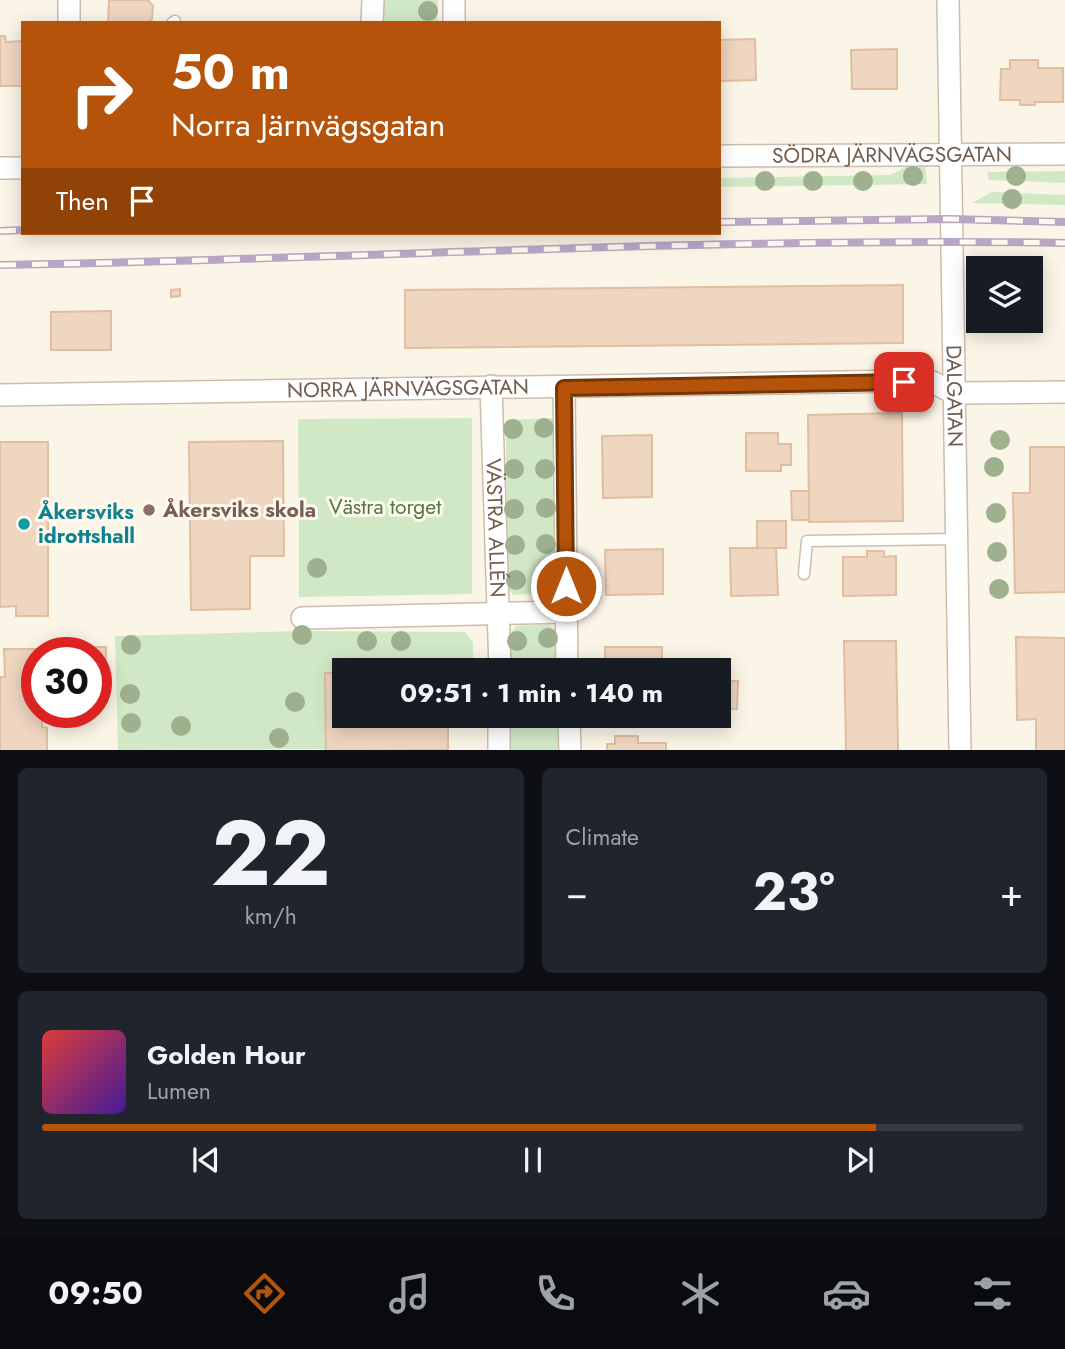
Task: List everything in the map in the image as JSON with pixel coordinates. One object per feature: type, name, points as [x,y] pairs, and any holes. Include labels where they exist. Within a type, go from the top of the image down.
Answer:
[{"type":"street","points":[[69,0],[69,21]]},
{"type":"street","points":[[372,21],[373,0]]},
{"type":"street","points":[[454,0],[454,21]]},
{"type":"street","name":"DALGATAN","points":[[948,0],[960,750]]},
{"type":"street","name":"SÖDRA JÄRNVÄGSGATAN","points":[[721,156],[1065,154]]},
{"type":"street","points":[[0,168],[21,168]]},
{"type":"street","name":"NORRA JÄRNVÄGSGATAN","points":[[0,395],[904,382],[932,382],[954,393],[1065,392]]},
{"type":"street","name":"VÄSTRA ALLÉN","points":[[491,386],[500,658]]},
{"type":"street","points":[[564,388],[567,658]]},
{"type":"street","points":[[302,618],[566,612]]},
{"type":"street","points":[[499,728],[499,750]]},
{"type":"street","points":[[569,728],[570,750]]},
{"type":"lane","points":[[804,574],[807,541],[958,539]]},
{"type":"green space","points":[[383,0],[438,0],[437,21],[382,21]]},
{"type":"green space","points":[[915,162],[925,165],[927,184],[721,187],[721,178],[890,175]]},
{"type":"green space","points":[[1065,171],[1065,183],[989,180],[987,172]]},
{"type":"green space","points":[[992,192],[1065,195],[1065,205],[972,203]]},
{"type":"green space","name":"Västra torget","points":[[472,418],[472,594],[299,597],[298,419]]},
{"type":"green space","points":[[553,418],[555,585],[549,593],[513,595],[507,585],[506,420]]},
{"type":"green space","points":[[549,624],[557,632],[557,658],[508,658],[508,637],[516,626]]},
{"type":"green space","points":[[299,631],[465,632],[473,642],[473,658],[332,658],[332,673],[325,673],[326,749],[118,750],[115,636]]},
{"type":"green space","points":[[508,728],[558,728],[558,750],[508,750]]},
{"type":"building","points":[[109,0],[148,0],[153,6],[150,21],[108,21]]},
{"type":"building","points":[[0,36],[5,36],[6,42],[21,41],[21,86],[0,86]]},
{"type":"building","points":[[755,39],[756,80],[721,81],[721,40]]},
{"type":"building","points":[[897,49],[897,89],[852,89],[851,50]]},
{"type":"building","points":[[1010,60],[1038,60],[1038,68],[1063,68],[1063,102],[1020,105],[1020,100],[1000,100],[1001,69],[1010,69]]},
{"type":"building","points":[[903,285],[903,343],[405,348],[405,290]]},
{"type":"building","points":[[180,289],[180,296],[171,297],[171,290]]},
{"type":"building","points":[[111,311],[111,350],[51,350],[51,312]]},
{"type":"building","points":[[902,413],[903,521],[809,522],[808,415]]},
{"type":"building","points":[[746,433],[778,433],[778,444],[791,444],[791,465],[781,465],[781,471],[746,471]]},
{"type":"building","points":[[652,435],[652,497],[603,498],[602,436]]},
{"type":"building","points":[[283,441],[284,556],[250,556],[250,609],[191,610],[189,442]]},
{"type":"building","name":"Åkersviks idrottshall","points":[[0,442],[48,442],[48,616],[16,616],[16,606],[0,607]]},
{"type":"building","points":[[1030,447],[1065,447],[1065,592],[1015,593],[1013,493],[1030,493]]},
{"type":"building","points":[[791,491],[809,491],[809,520],[792,520]]},
{"type":"building","points":[[757,521],[786,521],[786,548],[757,548]]},
{"type":"building","points":[[730,548],[776,548],[778,595],[731,596]]},
{"type":"building","points":[[663,549],[663,594],[606,595],[605,550]]},
{"type":"building","points":[[867,551],[884,551],[884,557],[896,556],[896,595],[843,596],[843,557],[867,557]]},
{"type":"building","points":[[1016,637],[1065,638],[1065,750],[1036,750],[1036,719],[1017,720]]},
{"type":"building","points":[[844,641],[896,641],[898,750],[846,750]]},
{"type":"building","points":[[605,647],[662,647],[662,658],[605,658]]},
{"type":"building","points":[[4,649],[21,649],[21,728],[47,728],[47,750],[0,750],[0,677],[5,677]]},
{"type":"building","points":[[325,673],[332,673],[332,728],[448,728],[448,750],[326,750]]},
{"type":"building","points":[[731,681],[738,681],[737,709],[731,709]]},
{"type":"building","points":[[615,736],[638,736],[638,743],[666,743],[666,750],[607,750],[607,744],[615,744]]},
{"type":"railway","points":[[721,222],[950,219],[1065,222]]},
{"type":"railway","points":[[0,231],[21,230]]},
{"type":"railway","points":[[0,265],[799,243],[1065,243]]},
{"type":"place","name":"Åkersviks skola","points":[[149,510]]},
{"type":"place","name":"Åkersviks idrottshall","points":[[24,524]]},
{"type":"route","points":[[566,586],[564,388],[904,382]]}]
